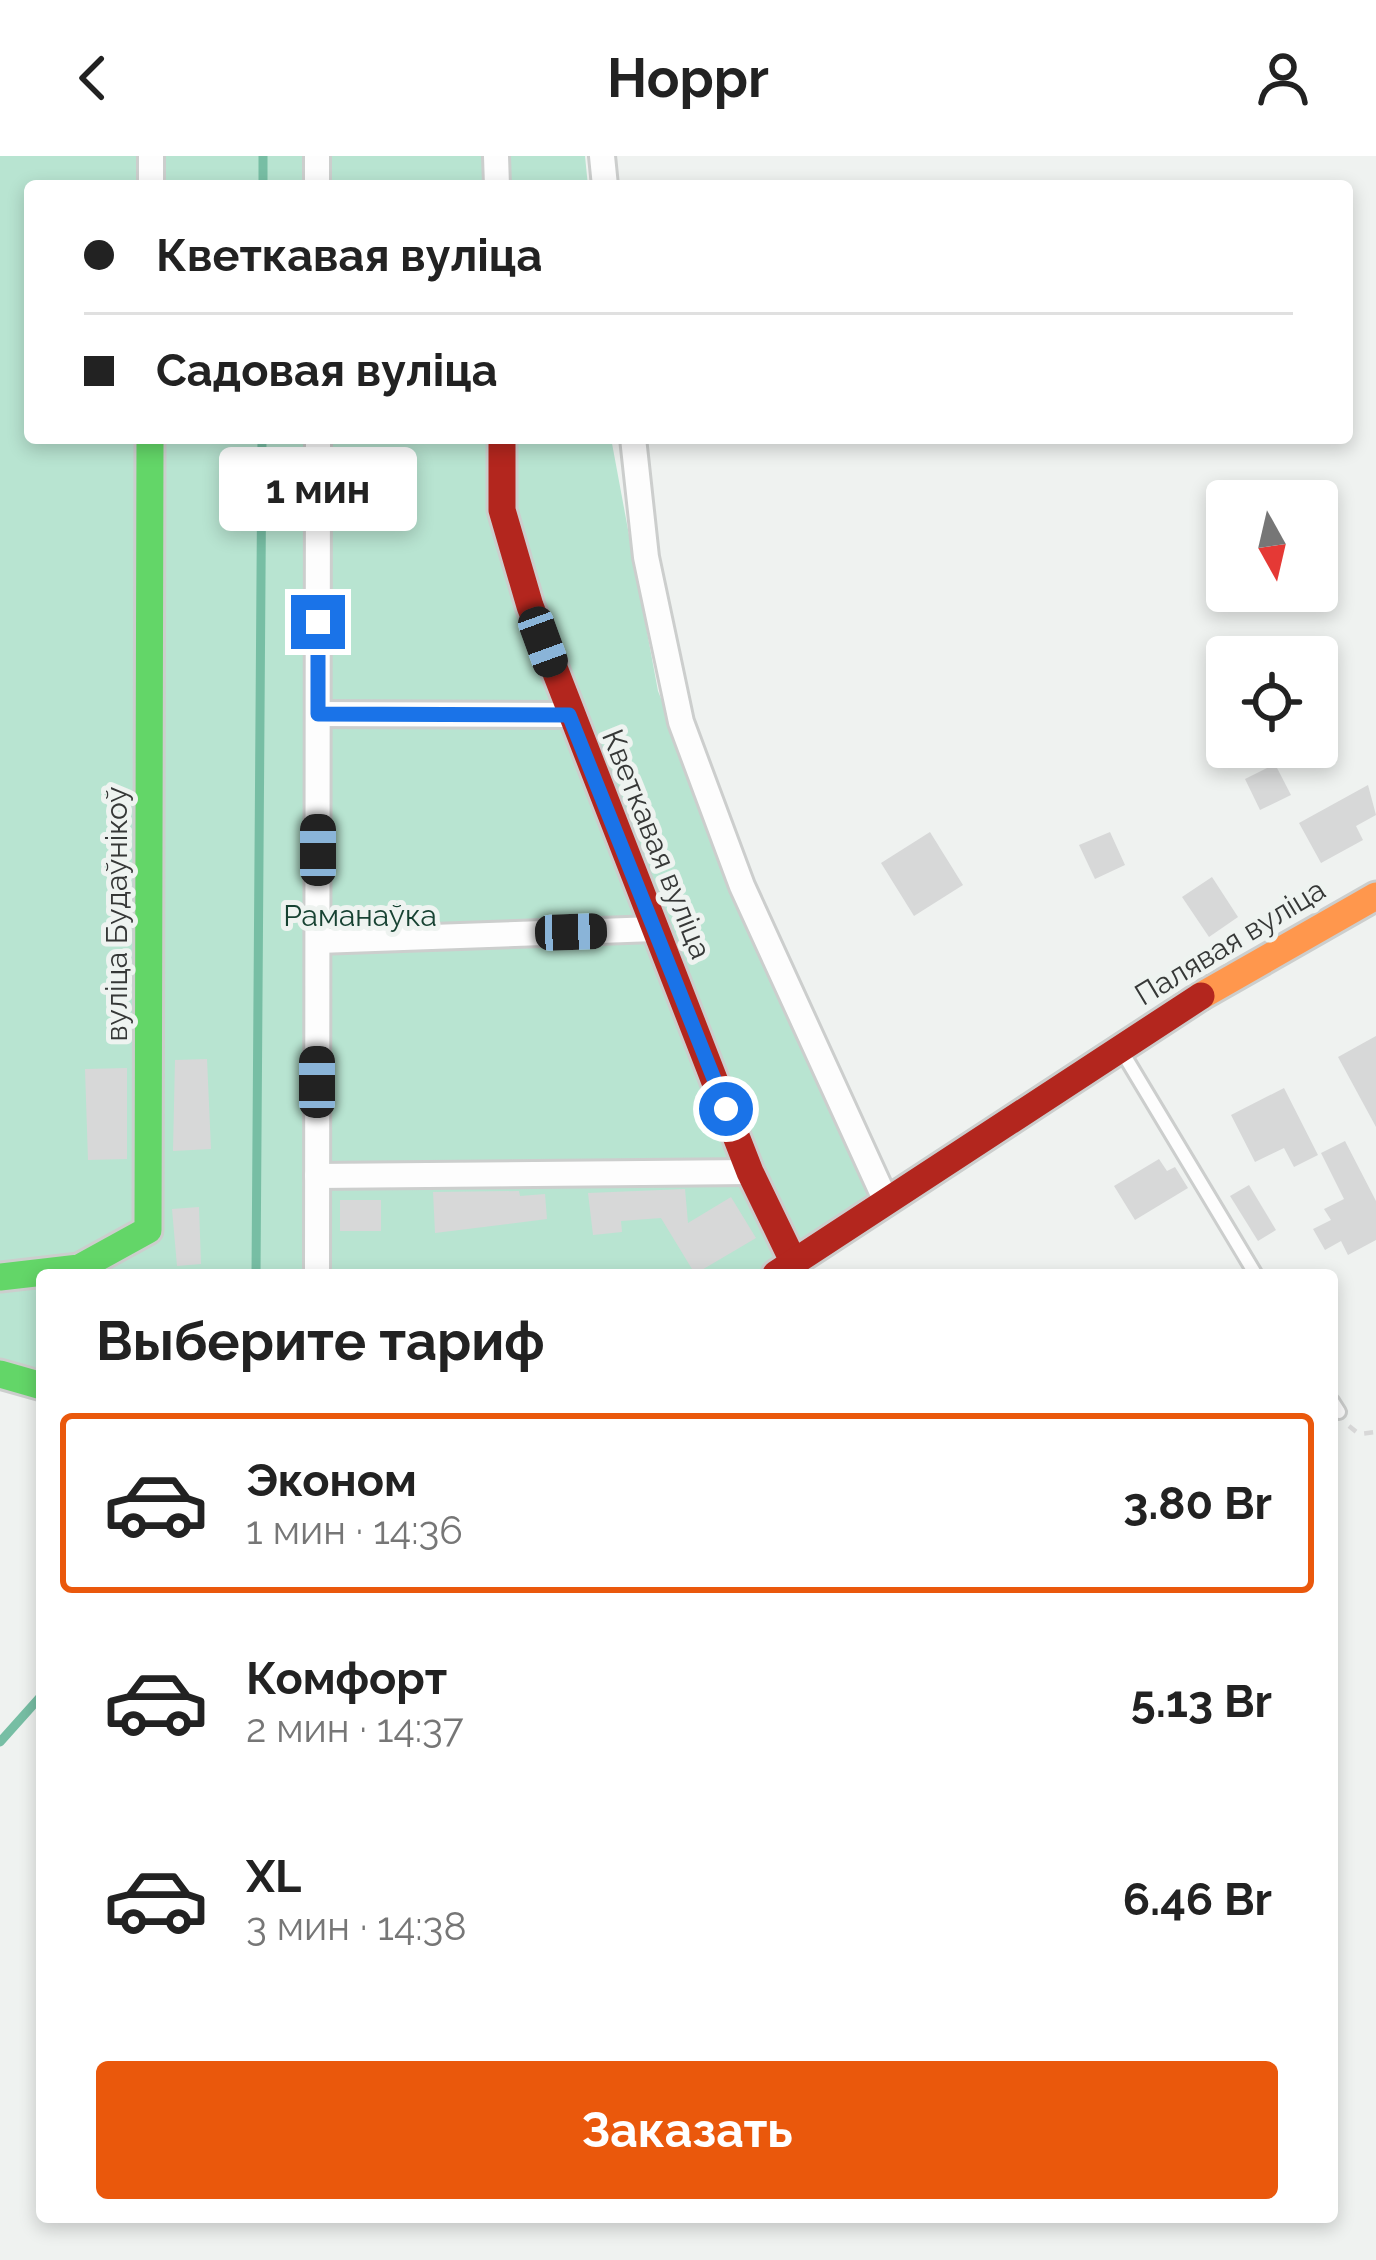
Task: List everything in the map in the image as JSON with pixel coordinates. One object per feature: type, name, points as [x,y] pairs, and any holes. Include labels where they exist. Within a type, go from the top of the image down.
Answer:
[{"type":"street","name":"вуліца Будаўнікоў","points":[[75,1269],[109,1261],[148,1230],[151,444]]},
{"type":"street","points":[[317,1269],[318,444]]},
{"type":"street","name":"Кветкавая вуліца","points":[[502,444],[502,510],[569,715],[656,928],[784,1269]]},
{"type":"street","points":[[634,444],[646,557],[681,722],[742,886],[885,1198]]},
{"type":"street","points":[[318,714],[569,715]]},
{"type":"street","name":"Палявая вуліца","points":[[784,1269],[1119,1047],[1272,952],[1376,896]]},
{"type":"street","points":[[318,941],[656,928]]},
{"type":"street","points":[[317,1177],[750,1172]]},
{"type":"street","name":"вуліца Будаўнікоў","points":[[0,1277],[36,1275]]},
{"type":"street","points":[[0,1375],[36,1384]]},
{"type":"lane","points":[[1119,1047],[1252,1269]]},
{"type":"green space","name":"Раманаўка","points":[[0,156],[585,156],[587,180],[24,180],[24,444],[612,444],[658,691],[794,1033],[885,1199],[783,1269],[36,1269],[36,1382],[0,1373]]},
{"type":"building","points":[[1277,768],[1291,795],[1260,810],[1245,779]]},
{"type":"building","points":[[1368,785],[1376,815],[1356,826],[1363,840],[1321,863],[1299,823]]},
{"type":"building","points":[[930,832],[963,885],[914,916],[881,863]]},
{"type":"building","points":[[1110,832],[1125,865],[1095,879],[1079,845]]},
{"type":"building","points":[[1212,877],[1238,917],[1209,937],[1182,897]]},
{"type":"building","points":[[1376,1036],[1376,1127],[1338,1057]]},
{"type":"building","points":[[207,1059],[211,1149],[173,1151],[175,1060]]},
{"type":"building","points":[[127,1068],[127,1159],[88,1160],[85,1069]]},
{"type":"building","points":[[1284,1088],[1318,1155],[1294,1167],[1284,1148],[1255,1162],[1231,1115]]},
{"type":"building","points":[[1345,1141],[1376,1201],[1376,1240],[1348,1255],[1341,1241],[1325,1250],[1313,1229],[1331,1220],[1324,1209],[1344,1199],[1321,1153]]},
{"type":"building","points":[[1159,1159],[1167,1171],[1175,1167],[1188,1188],[1135,1220],[1114,1186]]},
{"type":"building","points":[[1249,1185],[1276,1230],[1258,1241],[1230,1196]]},
{"type":"building","points":[[685,1189],[688,1223],[731,1197],[756,1238],[703,1269],[692,1269],[661,1218],[621,1221],[622,1232],[593,1235],[588,1193]]},
{"type":"building","points":[[519,1191],[520,1196],[545,1194],[547,1219],[435,1233],[433,1192]]},
{"type":"building","points":[[340,1200],[381,1200],[381,1231],[340,1231]]},
{"type":"building","points":[[199,1207],[201,1264],[177,1266],[172,1209]]},
{"type":"waterway","points":[[263,156],[263,180]]},
{"type":"waterway","points":[[256,1269],[262,444]]},
{"type":"waterway","points":[[0,1742],[36,1702]]},
{"type":"traffic: fast","points":[[70,1269],[148,1230],[150,444]]},
{"type":"traffic: fast","points":[[0,1277],[36,1273]]},
{"type":"traffic: fast","points":[[0,1374],[36,1384]]},
{"type":"traffic: slow","points":[[1201,996],[1376,896]]},
{"type":"traffic: jam","points":[[502,444],[502,510],[530,606],[750,1172],[794,1263]]},
{"type":"traffic: jam","points":[[784,1269],[1201,996]]},
{"type":"route","points":[[318,622],[318,714],[569,715],[726,1109]]}]
